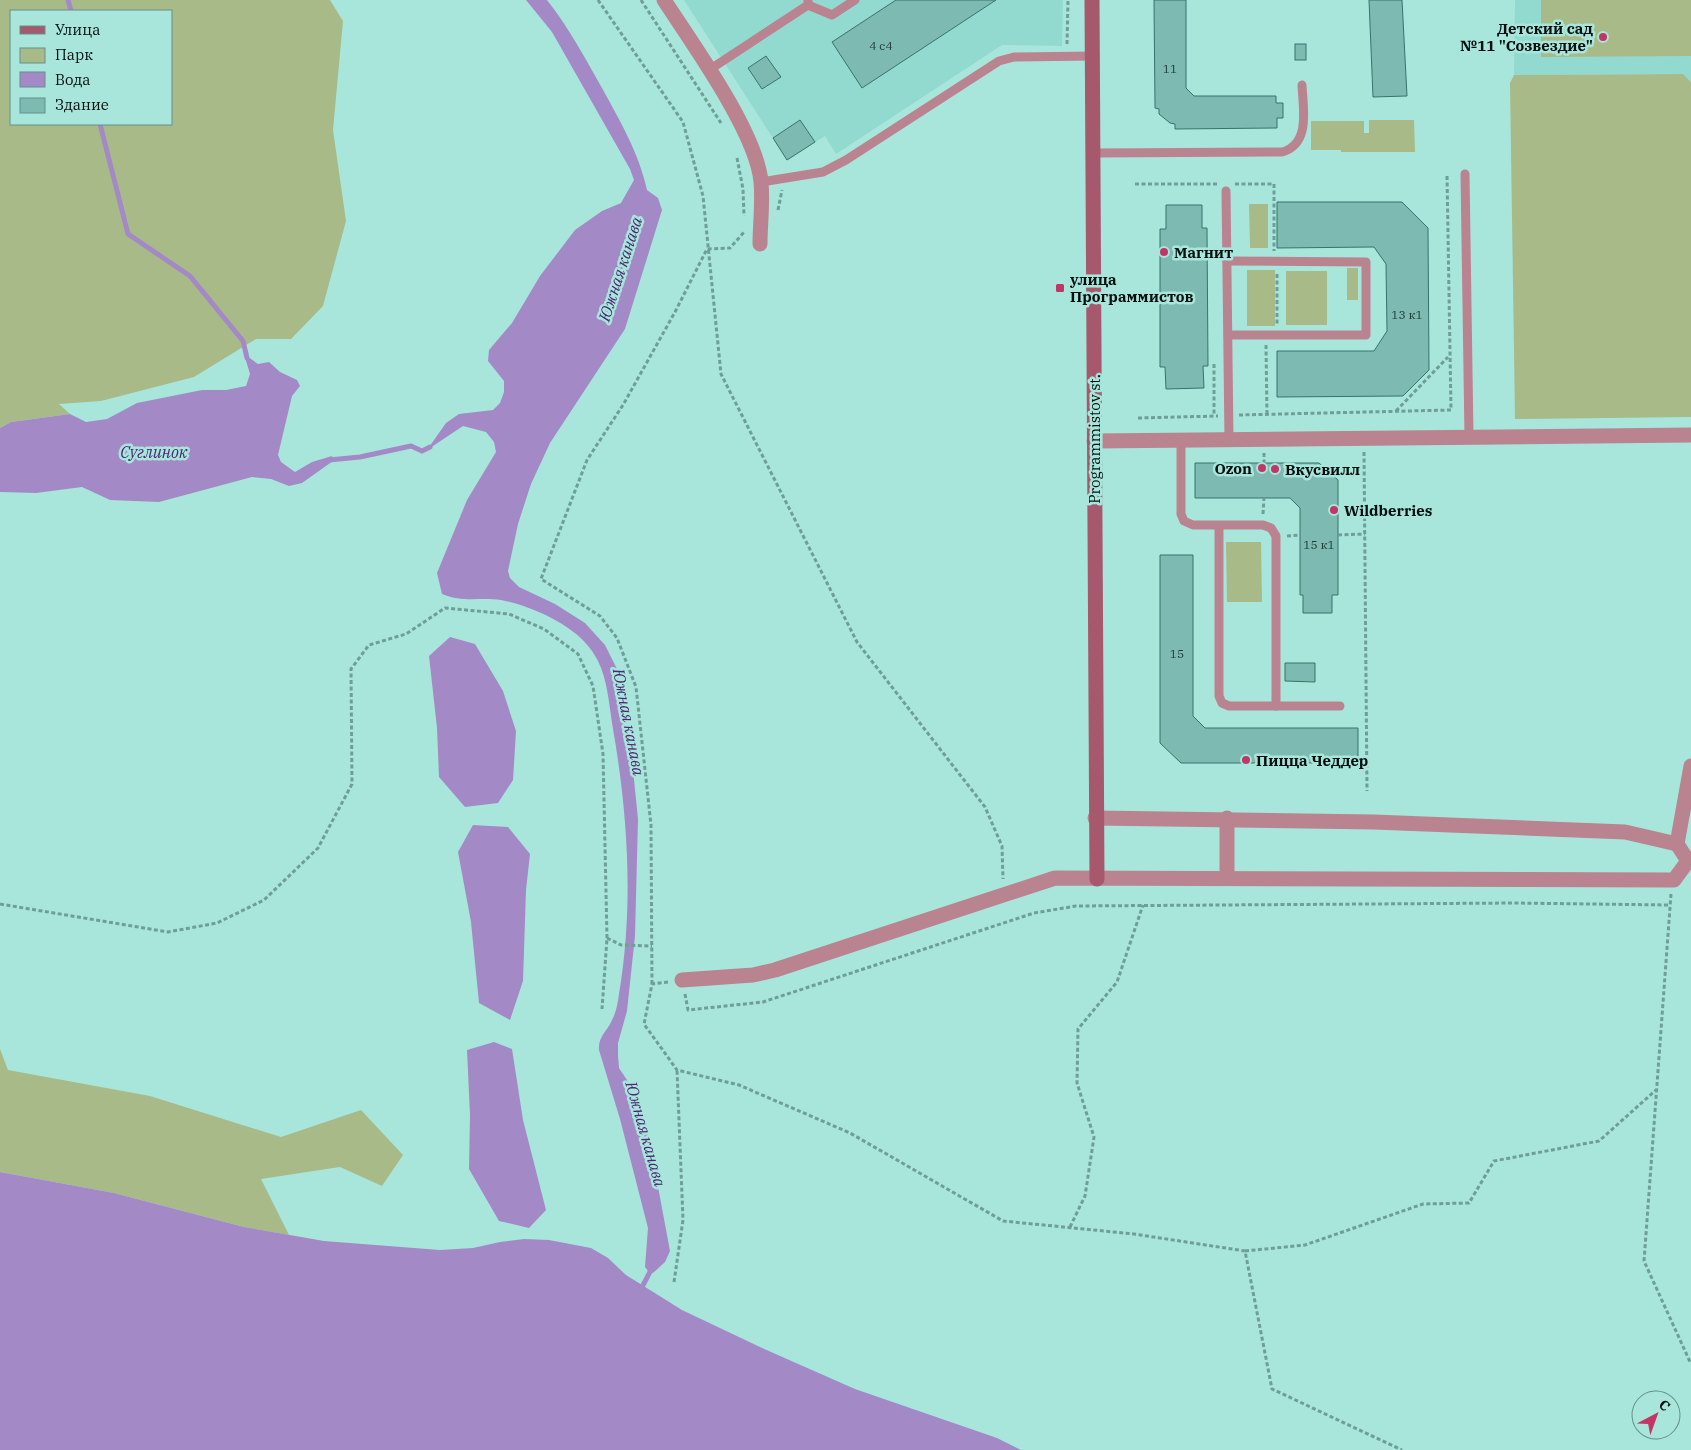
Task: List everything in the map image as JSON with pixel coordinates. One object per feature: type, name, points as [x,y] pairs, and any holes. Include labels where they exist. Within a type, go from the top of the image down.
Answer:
[{"type":"street","points":[[664,0],[738,119],[756,160],[761,182],[760,244]]},
{"type":"street","name":"Programmistov st.","points":[[1092,0],[1094,56],[1095,818],[1097,878]]},
{"type":"street","points":[[1094,441],[1691,435]]},
{"type":"street","points":[[1677,844],[1691,766]]},
{"type":"street","points":[[682,980],[753,975],[775,970],[1055,878],[1674,880],[1690,861],[1677,844],[1625,832],[1227,818],[1095,818]]},
{"type":"street","points":[[1227,818],[1227,878]]},
{"type":"lane","points":[[709,70],[808,2],[832,14],[854,0]]},
{"type":"lane","points":[[761,182],[823,172],[846,160],[999,61],[1014,57],[1094,56]]},
{"type":"lane","points":[[1093,153],[1282,152],[1289,150],[1301,138],[1303,129],[1302,85]]},
{"type":"lane","points":[[1465,174],[1470,437]]},
{"type":"lane","points":[[1226,186],[1229,440]]},
{"type":"lane","points":[[1227,261],[1366,262],[1366,335],[1228,335]]},
{"type":"lane","points":[[1181,440],[1181,514],[1184,521],[1193,525],[1263,525],[1272,528],[1276,536],[1276,706]]},
{"type":"lane","points":[[1219,525],[1219,696],[1222,703],[1229,706],[1340,706]]},
{"type":"path","points":[[598,0],[683,122],[702,196],[721,374],[858,642],[985,807],[1002,846],[1003,895]]},
{"type":"path","points":[[641,0],[722,124]]},
{"type":"path","points":[[1067,56],[1068,0]]},
{"type":"path","points":[[707,249],[730,248],[745,231],[743,189],[736,154]]},
{"type":"path","points":[[1138,418],[1450,410],[1447,175]]},
{"type":"path","points":[[1135,184],[1226,186],[1274,184],[1274,252],[1284,252]]},
{"type":"path","points":[[744,212],[778,210],[780,192],[782,189],[792,188]]},
{"type":"path","points":[[745,231],[760,244]]},
{"type":"path","points":[[674,1282],[683,1220],[677,1070],[644,1024],[652,984],[651,825],[636,687],[617,638],[600,616],[541,579],[587,460],[623,405],[675,312],[707,249]]},
{"type":"path","points":[[1277,261],[1277,330]]},
{"type":"path","points":[[1266,344],[1267,414]]},
{"type":"path","points":[[1396,411],[1449,357]]},
{"type":"path","points":[[1364,438],[1366,791]]},
{"type":"path","points":[[1338,534],[1365,534]]},
{"type":"path","points":[[0,904],[168,932],[218,923],[264,900],[318,848],[352,784],[351,669],[369,645],[406,634],[445,608],[509,614],[544,629],[578,654],[593,686],[603,754],[607,938],[602,1009]]},
{"type":"path","points":[[1674,880],[1669,905],[1644,1261],[1691,1364]]},
{"type":"path","points":[[652,984],[682,980],[688,1010],[763,1002],[1034,913],[1076,906],[1514,903],[1669,905]]},
{"type":"path","points":[[1070,1227],[1085,1196],[1094,1137],[1077,1083],[1078,1030],[1117,982],[1143,905]]},
{"type":"path","points":[[607,938],[621,945],[652,946]]},
{"type":"path","points":[[677,1070],[739,1086],[850,1133],[1003,1221],[1134,1234],[1245,1251],[1305,1245],[1423,1204],[1469,1203],[1494,1161],[1599,1141],[1656,1090]]},
{"type":"path","points":[[1245,1251],[1272,1389],[1402,1450]]},
{"type":"shaded area","points":[[684,0],[1063,0],[1062,46],[1002,45],[836,154],[825,136],[787,160]]},
{"type":"shaded area","name":"Детский сад №11 \"Созвездие\"","points":[[1515,0],[1691,0],[1691,82],[1683,74],[1514,75]]},
{"type":"green space","points":[[0,0],[330,0],[343,21],[333,130],[346,221],[323,306],[291,339],[256,339],[194,377],[101,401],[59,404],[70,414],[11,422],[0,428]]},
{"type":"green space","name":"Детский сад №11 \"Созвездие\"","points":[[1541,0],[1691,0],[1691,56],[1541,57]]},
{"type":"green space","points":[[1683,74],[1691,82],[1691,417],[1515,419],[1510,83],[1514,75]]},
{"type":"green space","points":[[1369,120],[1414,120],[1415,152],[1311,150],[1311,121],[1364,121],[1364,133],[1369,133]]},
{"type":"green space","points":[[1249,204],[1268,204],[1268,248],[1250,248]]},
{"type":"green space","points":[[1347,268],[1358,268],[1358,300],[1347,300]]},
{"type":"green space","points":[[1247,270],[1275,270],[1275,326],[1247,326]]},
{"type":"green space","points":[[1286,271],[1327,271],[1327,325],[1286,325]]},
{"type":"green space","points":[[1226,542],[1261,542],[1262,602],[1227,602]]},
{"type":"green space","points":[[0,1049],[8,1070],[150,1096],[281,1137],[361,1110],[403,1155],[382,1186],[340,1167],[261,1179],[289,1235],[244,1227],[114,1193],[0,1172]]},
{"type":"water","points":[[526,0],[547,0],[570,32],[616,113],[639,163],[647,190],[658,198],[662,210],[625,329],[550,443],[531,484],[518,524],[508,571],[510,578],[519,587],[555,604],[585,623],[605,645],[617,669],[631,750],[638,819],[635,936],[627,1011],[618,1043],[618,1056],[619,1068],[627,1080],[648,1133],[670,1251],[665,1262],[653,1273],[645,1267],[648,1228],[620,1119],[599,1050],[601,1038],[616,1011],[624,960],[628,893],[622,791],[604,675],[589,647],[561,623],[527,607],[501,600],[457,598],[442,594],[437,573],[467,500],[496,452],[494,442],[486,432],[463,426],[427,450],[446,423],[459,414],[493,410],[500,403],[504,392],[504,381],[488,361],[489,350],[512,323],[540,276],[575,230],[602,211],[621,203],[634,180],[630,169],[552,32]]},
{"type":"water","name":"Суглинок","points":[[244,354],[258,364],[269,362],[280,372],[297,380],[300,386],[292,396],[278,455],[281,462],[295,472],[312,462],[332,456],[333,461],[302,483],[289,486],[271,479],[252,477],[159,502],[110,500],[82,487],[36,493],[0,492],[0,428],[11,422],[70,414],[86,422],[107,419],[137,403],[202,390],[226,390],[246,386],[250,374]]},
{"type":"water","points":[[450,637],[475,644],[503,691],[516,731],[513,780],[498,803],[465,807],[439,777],[437,728],[429,656]]},
{"type":"water","points":[[473,825],[508,827],[530,854],[526,890],[523,981],[510,1020],[479,1003],[471,922],[458,852]]},
{"type":"water","points":[[494,1042],[512,1049],[523,1120],[546,1210],[529,1228],[499,1221],[469,1169],[470,1115],[467,1050]]},
{"type":"water","points":[[0,1172],[114,1193],[244,1227],[324,1241],[440,1250],[473,1248],[524,1239],[549,1240],[591,1248],[608,1258],[626,1275],[682,1310],[760,1347],[855,1389],[997,1438],[1021,1450],[0,1450]]},
{"type":"building","points":[[896,0],[996,0],[862,88],[832,42]]},
{"type":"building","points":[[1154,0],[1186,0],[1186,88],[1194,96],[1276,96],[1276,103],[1283,103],[1283,118],[1277,118],[1277,128],[1175,129],[1175,124],[1170,123],[1159,114],[1159,109],[1155,108]]},
{"type":"building","points":[[1369,0],[1402,0],[1407,96],[1373,97]]},
{"type":"building","points":[[1295,44],[1306,44],[1306,60],[1295,60]]},
{"type":"building","points":[[766,56],[781,77],[762,89],[748,68]]},
{"type":"building","points":[[800,120],[815,142],[787,160],[773,138]]},
{"type":"building","points":[[1277,202],[1402,202],[1428,228],[1429,370],[1403,396],[1277,397],[1277,351],[1374,351],[1387,331],[1386,264],[1374,247],[1277,248]]},
{"type":"building","points":[[1166,205],[1202,205],[1202,228],[1207,228],[1208,366],[1203,366],[1204,388],[1166,389],[1165,367],[1160,367],[1160,229],[1166,229]]},
{"type":"building","points":[[1195,463],[1319,463],[1338,480],[1338,595],[1332,595],[1332,613],[1303,613],[1303,595],[1300,595],[1300,508],[1290,498],[1195,498]]},
{"type":"building","points":[[1160,555],[1193,555],[1193,716],[1205,728],[1358,728],[1358,763],[1181,763],[1160,743]]},
{"type":"building","points":[[1285,663],[1315,663],[1315,682],[1285,681]]},
{"type":"waterway","points":[[68,0],[71,10]]},
{"type":"waterway","points":[[100,125],[128,234],[190,276],[243,341],[247,358]]},
{"type":"waterway","points":[[329,460],[360,457],[411,446],[422,451],[430,447]]},
{"type":"waterway","name":"Южная канава","points":[[640,1291],[652,1268]]},
{"type":"place","name":"Детский сад №11 \"Созвездие\"","points":[[1603,37]]},
{"type":"place","name":"Магнит","points":[[1164,252]]},
{"type":"place","name":"улица Программистов","points":[[1060,288]]},
{"type":"place","name":"Ozon","points":[[1262,468]]},
{"type":"place","name":"Вкусвилл","points":[[1275,469]]},
{"type":"place","name":"Wildberries","points":[[1334,510]]},
{"type":"place","name":"Пицца Чеддер","points":[[1246,760]]}]
